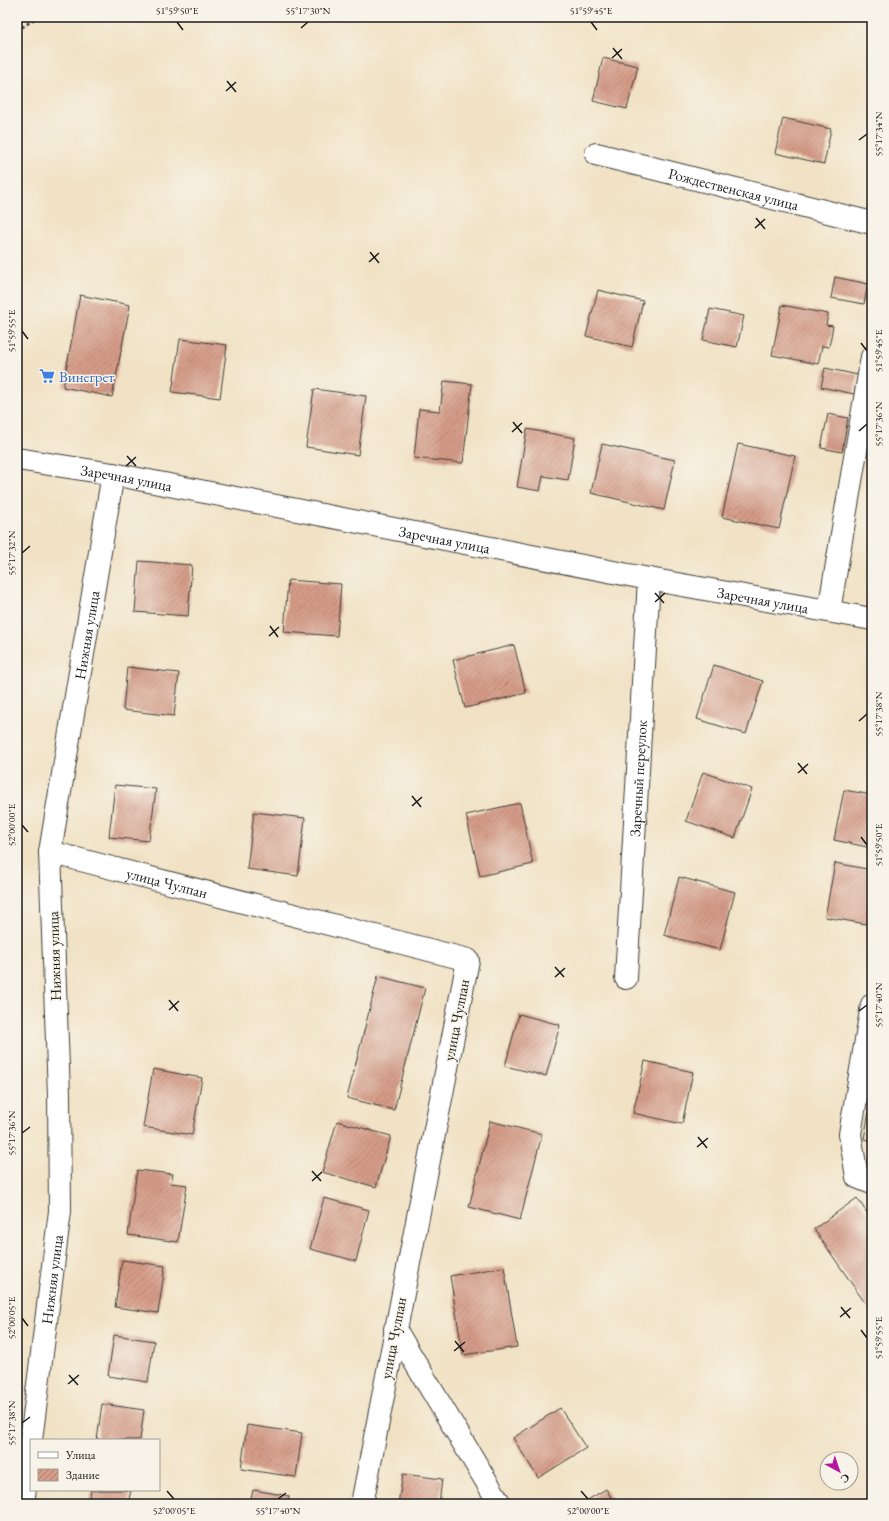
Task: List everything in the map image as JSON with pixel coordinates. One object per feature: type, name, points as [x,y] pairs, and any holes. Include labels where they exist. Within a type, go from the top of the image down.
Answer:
[{"type":"street","name":"Рождественская улица","points":[[596,154],[872,223]]},
{"type":"street","points":[[828,611],[872,357]]},
{"type":"street","name":"Заречная улица","points":[[17,459],[113,474],[649,579],[872,619]]},
{"type":"street","name":"Нижняя улица","points":[[31,1439],[60,1211],[58,1087],[50,852],[113,474]]},
{"type":"street","name":"Заречный переулок","points":[[626,978],[649,579]]},
{"type":"street","name":"улица Чулпан","points":[[50,852],[468,960],[362,1504]]},
{"type":"street","points":[[872,1005],[850,1134],[857,1177],[872,1183]]},
{"type":"street","points":[[395,1329],[500,1504]]},
{"type":"street","name":"Нижняя улица","points":[[23,1504],[30,1448]]},
{"type":"path","points":[[17,31],[37,17]]},
{"type":"building","points":[[603,58],[638,66],[627,109],[593,101]]},
{"type":"building","points":[[783,118],[831,129],[824,164],[775,153]]},
{"type":"building","points":[[835,277],[868,284],[864,304],[831,298]]},
{"type":"building","points":[[598,290],[643,301],[632,347],[586,336]]},
{"type":"building","points":[[80,295],[130,305],[112,397],[63,387]]},
{"type":"building","points":[[782,305],[828,314],[826,325],[833,326],[829,347],[822,346],[818,364],[772,355]]},
{"type":"building","points":[[710,309],[744,316],[737,347],[703,340]]},
{"type":"building","points":[[180,339],[227,345],[220,398],[172,392]]},
{"type":"building","points":[[825,368],[858,375],[854,394],[821,387]]},
{"type":"building","points":[[444,381],[472,384],[463,463],[414,458],[419,409],[440,411]]},
{"type":"building","points":[[314,389],[366,396],[358,455],[306,447]]},
{"type":"building","points":[[828,414],[848,418],[842,452],[821,448]]},
{"type":"building","points":[[527,429],[575,438],[568,480],[543,476],[540,491],[517,487]]},
{"type":"building","points":[[602,444],[675,460],[664,510],[591,493]]},
{"type":"building","points":[[738,444],[795,456],[779,529],[722,517]]},
{"type":"building","points":[[139,561],[192,565],[188,616],[135,612]]},
{"type":"building","points":[[288,580],[341,584],[337,636],[284,632]]},
{"type":"building","points":[[514,645],[526,693],[465,708],[453,660]]},
{"type":"building","points":[[714,665],[763,681],[746,734],[697,719]]},
{"type":"building","points":[[127,667],[179,673],[174,716],[123,710]]},
{"type":"building","points":[[703,772],[752,789],[735,838],[686,821]]},
{"type":"building","points":[[115,785],[156,789],[149,841],[109,837]]},
{"type":"building","points":[[844,790],[872,795],[872,848],[834,840]]},
{"type":"building","points":[[520,803],[533,864],[480,876],[466,815]]},
{"type":"building","points":[[254,812],[305,818],[298,876],[247,869]]},
{"type":"building","points":[[835,863],[872,870],[872,925],[825,917]]},
{"type":"building","points":[[679,877],[735,892],[720,950],[664,935]]},
{"type":"building","points":[[378,976],[425,988],[394,1110],[347,1098]]},
{"type":"building","points":[[519,1014],[560,1025],[546,1076],[505,1066]]},
{"type":"building","points":[[645,1061],[693,1072],[682,1124],[633,1113]]},
{"type":"building","points":[[153,1069],[202,1078],[192,1135],[143,1127]]},
{"type":"building","points":[[872,1100],[872,1141],[864,1139]]},
{"type":"building","points":[[337,1121],[391,1136],[376,1187],[322,1172]]},
{"type":"building","points":[[490,1121],[542,1134],[520,1220],[469,1207]]},
{"type":"building","points":[[137,1170],[173,1174],[171,1183],[187,1185],[178,1242],[128,1235]]},
{"type":"building","points":[[324,1198],[369,1210],[356,1261],[310,1249]]},
{"type":"building","points":[[857,1198],[872,1220],[872,1313],[814,1229]]},
{"type":"building","points":[[122,1260],[165,1266],[158,1313],[115,1307]]},
{"type":"building","points":[[504,1267],[517,1347],[463,1355],[450,1276]]},
{"type":"building","points":[[114,1335],[154,1341],[148,1382],[108,1376]]},
{"type":"building","points":[[102,1404],[144,1410],[140,1439],[97,1439]]},
{"type":"building","points":[[560,1408],[586,1448],[538,1478],[513,1438]]},
{"type":"building","points":[[247,1425],[302,1433],[296,1477],[241,1469]]},
{"type":"building","points":[[403,1474],[442,1479],[439,1504],[398,1504]]},
{"type":"building","points":[[606,1489],[615,1504],[581,1504]]},
{"type":"building","points":[[253,1490],[289,1496],[288,1504],[250,1504]]},
{"type":"building","points":[[91,1491],[131,1491],[128,1504],[88,1504]]},
{"type":"place","name":"Винегрет","points":[[47,376]]}]
